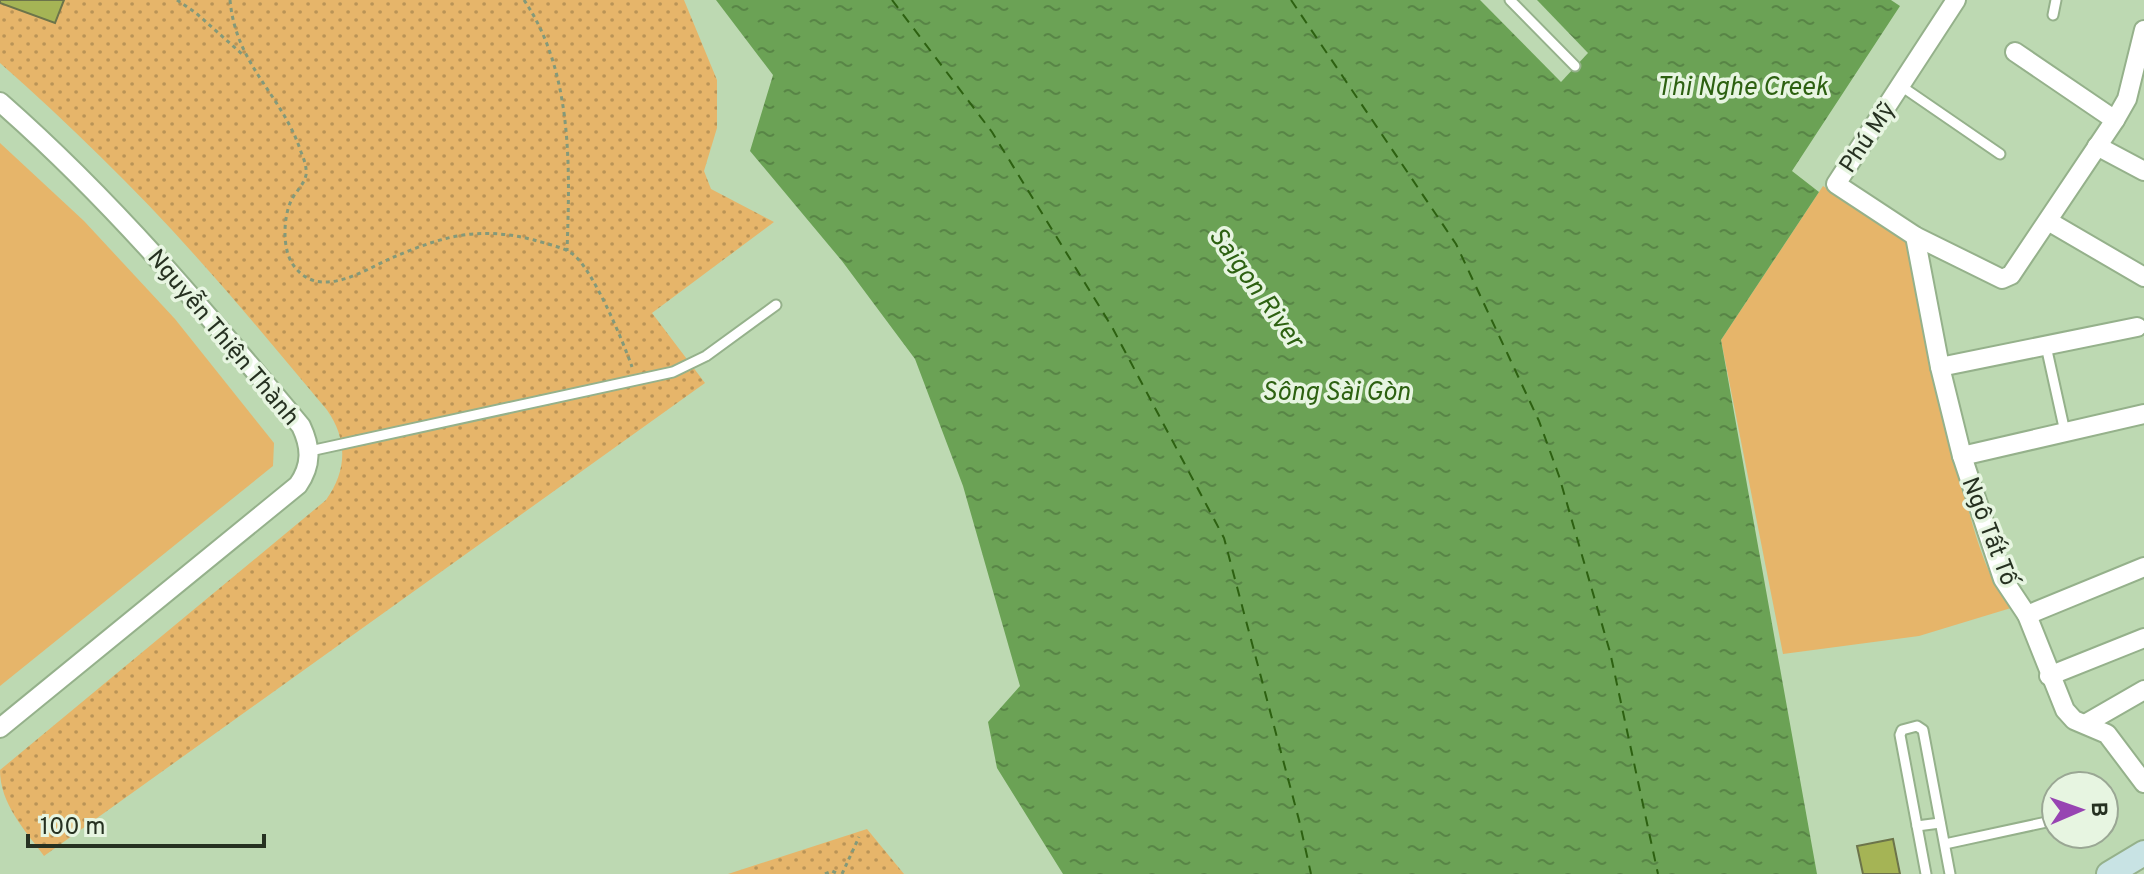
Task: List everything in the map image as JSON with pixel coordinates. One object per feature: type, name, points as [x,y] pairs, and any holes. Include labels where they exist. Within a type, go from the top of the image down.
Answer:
[{"type":"main road","points":[[2109,874],[2144,853]]},
{"type":"street","name":"Phú Mỹ","points":[[1956,0],[1836,184],[1915,236],[2002,279],[2011,275],[2048,221]]},
{"type":"street","points":[[2144,30],[2139,72],[2127,99],[2048,221],[2144,277]]},
{"type":"street","points":[[2015,52],[2115,120]]},
{"type":"street","name":"Nguyễn Thiện Thành","points":[[0,102],[63,160],[177,277],[301,426],[310,451],[305,475],[298,485],[0,728]]},
{"type":"street","points":[[2097,146],[2144,171]]},
{"type":"street","name":"Ngô Tất Tố","points":[[1915,236],[1940,367],[1962,456],[2003,579],[2027,615],[2065,710],[2074,720],[2107,734],[2144,783]]},
{"type":"street","points":[[1940,367],[2137,327]]},
{"type":"street","points":[[1962,456],[2144,414]]},
{"type":"street","points":[[2027,615],[2144,567]]},
{"type":"street","points":[[2049,676],[2144,638]]},
{"type":"street","points":[[2085,724],[2144,690]]},
{"type":"lane","points":[[1510,0],[1575,66]]},
{"type":"lane","points":[[2053,15],[2056,0]]},
{"type":"lane","points":[[1901,86],[2000,154]]},
{"type":"lane","points":[[310,451],[673,372],[695,363],[776,305]]},
{"type":"lane","points":[[2046,346],[2066,432]]},
{"type":"lane","points":[[1926,874],[1900,732],[1917,726],[1923,730],[1950,874]]},
{"type":"lane","points":[[1917,826],[1940,823]]},
{"type":"lane","points":[[1945,844],[2040,823]]},
{"type":"path","points":[[177,0],[245,57]]},
{"type":"path","points":[[230,0],[234,27],[245,57],[289,123],[306,166],[305,177],[287,215],[288,256],[302,275],[337,281],[426,245],[473,234],[522,237],[567,251],[579,261],[599,293],[637,380]]},
{"type":"path","points":[[524,0],[547,42],[562,98],[568,181],[567,251]]},
{"type":"path","points":[[825,874],[832,871],[840,874],[859,837]]},
{"type":"shaded area","points":[[0,0],[684,0],[717,80],[717,128],[704,171],[711,189],[774,222],[652,313],[705,383],[44,856],[9,805],[0,770],[326,500],[338,478],[342,455],[339,433],[327,410],[216,279],[103,159],[0,63]]},
{"type":"shaded area","points":[[0,143],[84,221],[175,319],[274,443],[273,466],[0,686]]},
{"type":"shaded area","points":[[1823,186],[1907,240],[1937,385],[1973,525],[1992,578],[2011,608],[1919,636],[1783,654],[1721,340]]},
{"type":"shaded area","points":[[867,829],[904,874],[728,874]]},
{"type":"water","name":"Sông Sài Gòn","points":[[716,0],[1891,0],[1900,6],[1792,171],[1819,192],[1721,340],[1817,874],[1063,874],[997,768],[988,722],[1020,686],[963,486],[915,359],[842,261],[750,151],[773,75]]},
{"type":"pier","points":[[1480,0],[1537,0],[1588,53],[1561,82]]},
{"type":"building","points":[[0,0],[64,0],[55,23],[0,3]]},
{"type":"building","points":[[1893,839],[1900,874],[1863,874],[1857,846]]},
{"type":"ferry route","points":[[892,0],[992,132],[1112,327],[1224,538],[1311,874]]},
{"type":"ferry route","points":[[1291,0],[1456,244],[1539,421],[1559,476],[1610,652],[1658,874]]},
{"type":"water label","name":"Thi Nghe Creek","points":[[1742,86]]},
{"type":"water label","name":"Saigon River","points":[[1257,287]]}]
